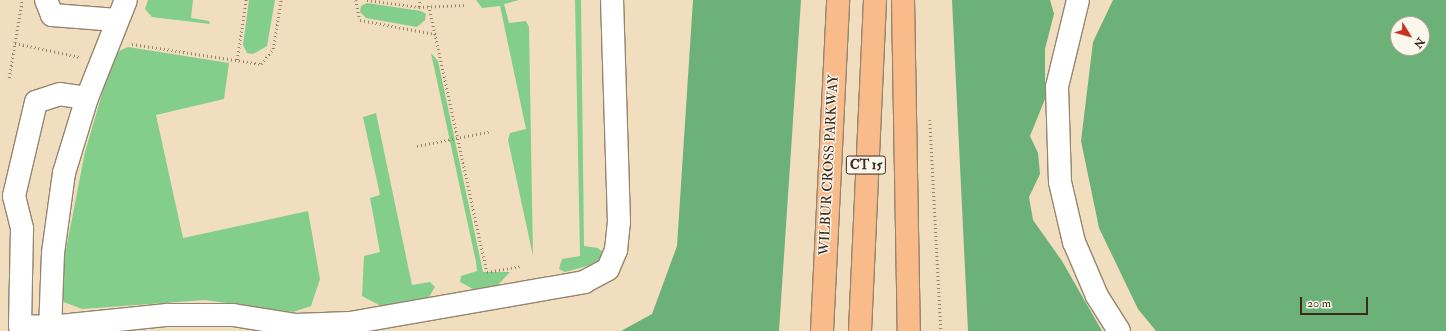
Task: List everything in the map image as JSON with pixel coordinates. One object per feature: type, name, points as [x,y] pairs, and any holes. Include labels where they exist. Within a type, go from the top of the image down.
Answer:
[{"type":"highway","name":"WILBUR CROSS PARKWAY","points":[[822,331],[826,222],[838,0]]},
{"type":"highway","name":"CT 15","points":[[860,331],[874,0]]},
{"type":"highway","points":[[904,0],[909,208],[909,331]]},
{"type":"highway","points":[[909,208],[917,331]]},
{"type":"highway","points":[[812,331],[826,222]]},
{"type":"street","points":[[46,0],[52,15],[117,20]]},
{"type":"street","points":[[50,329],[53,252],[64,173],[87,98],[126,0]]},
{"type":"street","points":[[87,98],[60,94],[36,102],[14,196],[22,229],[20,326],[50,329],[167,315],[233,315],[296,325],[350,323],[584,282],[608,269],[616,250],[619,222],[612,0]]},
{"type":"street","points":[[1078,0],[1057,87],[1060,182],[1077,249],[1097,296],[1119,331]]},
{"type":"path","points":[[9,78],[22,0]]},
{"type":"path","points":[[236,60],[246,0]]},
{"type":"path","points":[[15,43],[81,57],[130,44],[261,64],[273,49],[281,0]]},
{"type":"path","points":[[356,0],[360,20],[435,34]]},
{"type":"path","points":[[367,0],[419,6],[464,5]]},
{"type":"path","points":[[419,6],[420,0]]},
{"type":"path","points":[[429,6],[487,272],[521,266]]},
{"type":"path","points":[[929,113],[941,331]]},
{"type":"path","points":[[417,146],[492,131]]},
{"type":"green space","points":[[148,0],[193,0],[191,18],[209,21],[210,24],[152,17],[145,9]]},
{"type":"green space","points":[[249,0],[275,0],[267,46],[253,54],[247,53],[243,45]]},
{"type":"green space","points":[[476,0],[519,0],[504,4],[509,23],[526,21],[529,27],[533,256],[508,140],[510,133],[526,129],[500,6],[482,8]]},
{"type":"green space","points":[[575,0],[581,0],[584,246],[598,248],[605,254],[598,263],[565,272],[559,269],[562,259],[580,256]]},
{"type":"green space","points":[[693,0],[801,0],[779,331],[621,331],[652,314],[677,246]]},
{"type":"green space","points":[[952,0],[1050,0],[1054,14],[1045,49],[1045,99],[1030,136],[1038,153],[1040,174],[1029,197],[1033,220],[1062,261],[1102,331],[968,331]]},
{"type":"green space","points":[[1113,0],[1446,0],[1446,331],[1156,331],[1138,309],[1099,228],[1081,141],[1093,42]]},
{"type":"green space","points":[[367,3],[421,11],[426,14],[425,20],[417,27],[366,18],[360,12],[361,6]]},
{"type":"green space","points":[[128,47],[229,63],[224,99],[156,115],[183,238],[308,211],[320,279],[311,306],[293,312],[205,300],[82,309],[64,302],[60,280],[85,152],[107,77],[119,51]]},
{"type":"green space","points":[[431,53],[438,61],[483,272],[510,272],[497,286],[475,290],[460,282],[461,276],[477,271],[476,262]]},
{"type":"green space","points":[[376,113],[412,285],[430,282],[435,287],[427,300],[381,306],[362,296],[364,256],[380,252],[370,198],[380,195],[363,117]]}]
